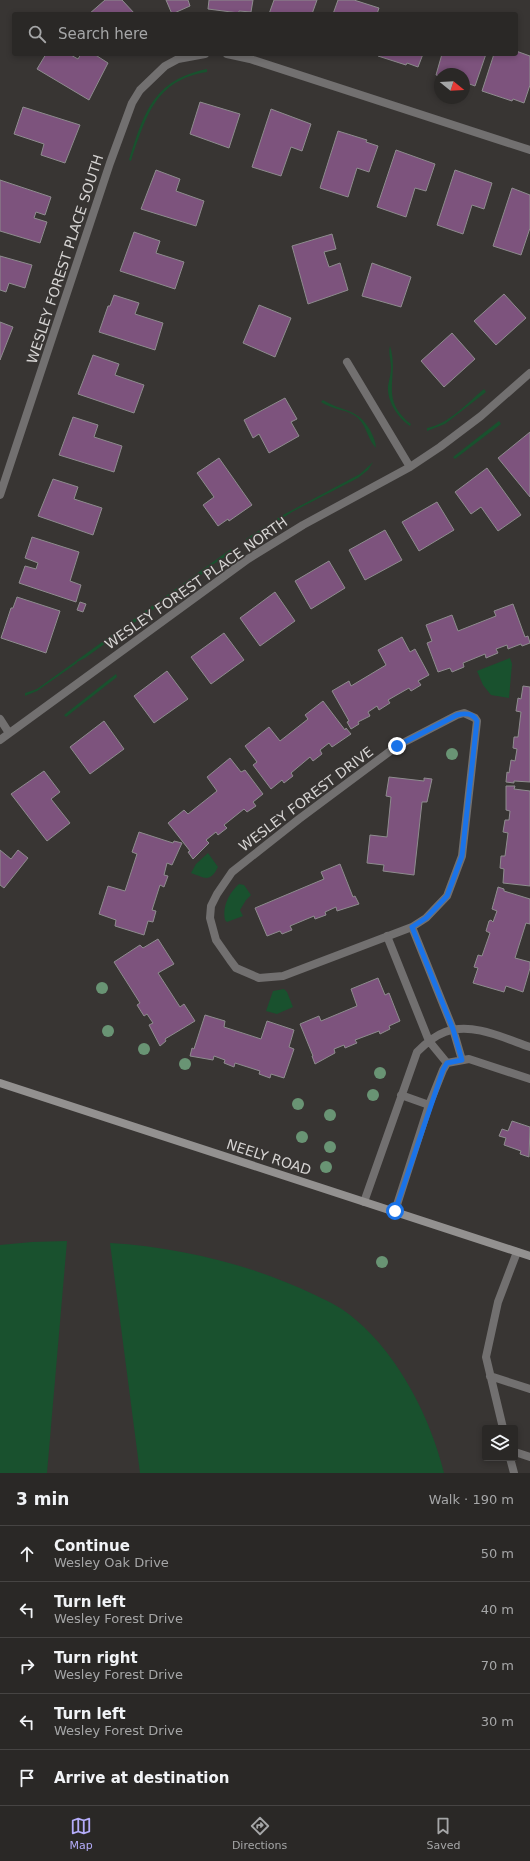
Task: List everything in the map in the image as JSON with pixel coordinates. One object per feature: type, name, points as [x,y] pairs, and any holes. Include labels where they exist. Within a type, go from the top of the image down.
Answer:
[{"type":"street","name":"WESLEY FOREST PLACE SOUTH","points":[[0,495],[126,115],[140,90],[165,66],[178,59],[194,56]]},
{"type":"street","points":[[234,56],[530,150]]},
{"type":"street","points":[[347,362],[410,468]]},
{"type":"street","name":"WESLEY FOREST PLACE NORTH","points":[[0,740],[248,560],[303,525],[410,468],[481,416],[530,374]]},
{"type":"street","name":"WESLEY FOREST DRIVE","points":[[464,713],[475,718],[477,721],[462,856],[447,896],[426,918],[412,927],[284,976],[259,978],[236,968],[216,940],[210,918],[211,906],[217,894],[232,872],[299,819],[397,746],[457,715],[464,713]]},
{"type":"street","points":[[0,719],[9,733]]},
{"type":"street","points":[[412,927],[453,1029],[462,1060]]},
{"type":"street","points":[[387,936],[429,1041],[447,1063]]},
{"type":"street","points":[[364,1202],[417,1052],[429,1041],[453,1029],[477,1030],[530,1047]]},
{"type":"street","points":[[395,1211],[430,1105],[447,1063],[469,1059],[530,1079]]},
{"type":"street","name":"NEELY ROAD","points":[[0,1083],[530,1256]]},
{"type":"street","points":[[401,1095],[430,1105]]},
{"type":"street","points":[[502,1425],[486,1356],[498,1302],[517,1252]]},
{"type":"street","points":[[490,1376],[530,1389]]},
{"type":"street","points":[[518,1453],[530,1457]]},
{"type":"street","points":[[511,1461],[514,1473]]},
{"type":"green space","points":[[207,69],[207,72],[189,76],[175,83],[164,92],[155,103],[148,116],[131,161],[129,160],[146,113],[153,101],[174,81],[189,74]]},
{"type":"green space","points":[[390,346],[393,368],[392,397],[401,415],[411,424],[410,426],[401,419],[391,404],[389,398],[388,386],[391,370],[389,351]]},
{"type":"green space","points":[[484,389],[486,392],[445,424],[427,431],[427,428],[435,426],[450,418]]},
{"type":"green space","points":[[323,400],[349,411],[360,418],[370,430],[375,441],[376,448],[358,418],[350,413],[325,405],[321,402]]},
{"type":"green space","points":[[499,421],[501,424],[455,459],[453,457]]},
{"type":"green space","points":[[373,462],[368,470],[358,478],[292,512],[248,541],[246,539],[281,516],[360,474]]},
{"type":"green space","points":[[231,549],[233,552],[212,565],[212,567],[85,658],[77,662],[37,691],[25,696],[25,693],[37,689]]},
{"type":"green space","points":[[510,658],[512,664],[509,698],[491,695],[483,685],[477,671]]},
{"type":"green space","points":[[116,674],[117,677],[66,717],[64,715]]},
{"type":"green space","points":[[208,853],[218,867],[215,872],[207,878],[191,873],[196,864]]},
{"type":"green space","points":[[239,884],[244,885],[251,895],[240,910],[243,916],[227,922],[224,915],[225,905],[229,896]]},
{"type":"green space","points":[[284,989],[287,992],[293,1007],[277,1014],[266,1011],[273,991]]},
{"type":"green space","points":[[67,1241],[47,1473],[0,1473],[0,1245]]},
{"type":"green space","points":[[110,1243],[136,1245],[189,1253],[241,1266],[291,1284],[326,1300],[347,1312],[372,1335],[399,1370],[422,1410],[431,1431],[444,1473],[140,1473]]},
{"type":"building","points":[[105,0],[122,0],[133,12],[91,12]]},
{"type":"building","points":[[166,0],[188,0],[190,6],[176,12],[171,12]]},
{"type":"building","points":[[209,0],[253,0],[251,12],[231,12],[208,9]]},
{"type":"building","points":[[274,0],[317,0],[313,12],[270,12]]},
{"type":"building","points":[[338,0],[354,0],[379,8],[378,12],[334,12]]},
{"type":"building","points":[[518,52],[530,56],[530,85],[524,103],[513,99],[512,101],[482,91],[493,56],[518,56]]},
{"type":"building","points":[[45,56],[73,56],[78,59],[80,56],[97,56],[108,63],[89,100],[37,69]]},
{"type":"building","points":[[378,56],[422,56],[418,67],[407,63],[406,65]]},
{"type":"building","points":[[441,56],[485,56],[475,86],[470,84],[470,68],[438,68]]},
{"type":"building","points":[[200,102],[240,114],[229,148],[190,134]]},
{"type":"building","points":[[23,107],[80,125],[65,163],[41,155],[44,144],[14,134]]},
{"type":"building","points":[[271,109],[311,124],[302,151],[291,147],[281,176],[252,167]]},
{"type":"building","points":[[338,131],[367,140],[366,142],[378,146],[369,172],[357,168],[348,197],[320,188]]},
{"type":"building","points":[[396,150],[435,164],[426,191],[415,188],[406,217],[377,207]]},
{"type":"building","points":[[156,170],[180,179],[176,191],[204,201],[196,226],[141,209]]},
{"type":"building","points":[[455,170],[492,183],[484,209],[472,205],[463,234],[437,225]]},
{"type":"building","points":[[0,180],[51,197],[45,215],[36,212],[34,218],[47,222],[40,243],[0,231]]},
{"type":"building","points":[[512,188],[530,195],[530,228],[521,255],[493,246]]},
{"type":"building","points":[[134,232],[160,241],[156,253],[184,262],[175,289],[120,271]]},
{"type":"building","points":[[332,234],[336,249],[324,252],[329,267],[340,263],[348,290],[308,304],[292,246]]},
{"type":"building","points":[[0,256],[32,265],[25,288],[9,283],[6,292],[0,290]]},
{"type":"building","points":[[372,263],[411,277],[401,307],[362,296]]},
{"type":"building","points":[[504,294],[526,318],[496,345],[474,321]]},
{"type":"building","points":[[114,295],[139,303],[135,314],[163,323],[155,350],[99,332],[108,306],[110,306]]},
{"type":"building","points":[[259,305],[291,318],[275,357],[243,343]]},
{"type":"building","points":[[0,322],[13,327],[0,360]]},
{"type":"building","points":[[452,333],[475,359],[444,387],[421,361]]},
{"type":"building","points":[[93,355],[119,364],[115,375],[144,385],[134,413],[78,394]]},
{"type":"building","points":[[285,398],[297,419],[291,422],[299,436],[269,453],[259,434],[253,438],[244,420]]},
{"type":"building","points":[[73,417],[98,425],[94,437],[122,446],[114,472],[59,455]]},
{"type":"building","points":[[530,432],[530,497],[498,458]]},
{"type":"building","points":[[219,458],[252,505],[229,521],[228,519],[218,526],[203,505],[214,497],[197,473]]},
{"type":"building","points":[[487,468],[521,515],[498,531],[481,507],[471,514],[455,492]]},
{"type":"building","points":[[53,479],[78,487],[74,499],[102,508],[93,535],[38,516]]},
{"type":"building","points":[[437,502],[454,530],[419,551],[402,522]]},
{"type":"building","points":[[385,530],[402,560],[365,580],[349,550]]},
{"type":"building","points":[[32,537],[79,552],[70,581],[81,585],[76,602],[19,583],[25,566],[36,569],[38,563],[25,558]]},
{"type":"building","points":[[329,561],[345,588],[311,609],[295,581]]},
{"type":"building","points":[[275,592],[295,621],[260,646],[240,618]]},
{"type":"building","points":[[17,597],[60,611],[46,653],[1,638],[11,608],[13,608]]},
{"type":"building","points":[[80,602],[86,604],[83,612],[77,610]]},
{"type":"building","points":[[513,604],[525,637],[528,636],[530,643],[522,646],[521,644],[508,649],[507,645],[496,649],[498,653],[486,658],[485,654],[463,663],[464,667],[452,672],[450,668],[438,672],[427,643],[432,641],[426,625],[452,615],[458,631],[496,616],[494,611]]},
{"type":"building","points":[[224,633],[244,660],[211,684],[191,657]]},
{"type":"building","points":[[402,637],[410,652],[415,649],[429,675],[418,681],[421,685],[411,691],[409,688],[388,700],[390,703],[379,710],[377,706],[368,712],[370,716],[358,722],[359,724],[351,729],[347,722],[349,721],[332,691],[349,681],[351,686],[386,665],[378,650]]},
{"type":"building","points":[[167,671],[188,699],[154,723],[134,696]]},
{"type":"building","points":[[523,686],[530,687],[530,782],[506,782],[507,772],[509,773],[511,760],[515,761],[517,749],[513,748],[514,737],[518,737],[521,712],[516,711],[518,698],[521,699]]},
{"type":"building","points":[[323,701],[345,730],[346,728],[351,734],[332,747],[329,743],[320,750],[322,754],[313,761],[310,757],[291,773],[293,776],[284,783],[282,780],[271,789],[253,765],[257,762],[245,746],[269,727],[280,741],[308,719],[305,715]]},
{"type":"building","points":[[104,721],[124,749],[90,774],[70,747]]},
{"type":"building","points":[[230,758],[241,772],[245,770],[263,794],[253,802],[256,806],[247,812],[244,809],[224,825],[227,828],[218,835],[216,832],[206,840],[209,843],[193,859],[188,852],[190,851],[168,823],[184,810],[188,814],[217,791],[207,777]]},
{"type":"building","points":[[44,771],[60,792],[51,799],[70,823],[47,841],[11,794]]},
{"type":"building","points":[[389,777],[424,781],[424,778],[432,779],[427,802],[422,802],[414,875],[383,871],[384,865],[367,863],[370,835],[387,837],[391,797],[386,796]]},
{"type":"building","points":[[506,786],[515,786],[514,789],[530,791],[530,886],[503,883],[504,869],[500,868],[501,856],[505,856],[508,833],[503,832],[505,820],[509,820],[510,811],[506,810]]},
{"type":"building","points":[[139,832],[173,843],[174,841],[182,843],[172,865],[167,863],[164,875],[168,876],[164,887],[160,885],[152,910],[156,911],[153,922],[148,921],[144,935],[115,926],[116,920],[99,914],[108,886],[125,891],[137,854],[132,852]]},
{"type":"building","points":[[0,850],[11,859],[18,850],[28,858],[4,888],[0,885]]},
{"type":"building","points":[[340,864],[353,897],[355,896],[359,904],[337,911],[336,907],[325,912],[326,915],[315,919],[314,916],[290,926],[292,930],[282,934],[280,931],[267,936],[255,908],[324,879],[321,872]]},
{"type":"building","points":[[498,887],[504,889],[504,891],[530,899],[530,924],[526,923],[515,958],[530,962],[530,968],[523,992],[506,986],[504,992],[473,983],[478,968],[474,967],[478,955],[482,956],[490,933],[486,931],[489,921],[491,920],[493,922],[497,911],[492,909]]},
{"type":"building","points":[[158,939],[174,964],[158,973],[180,1007],[184,1004],[195,1021],[165,1039],[166,1041],[160,1046],[149,1025],[153,1023],[147,1014],[144,1016],[137,1005],[140,1003],[114,962],[140,945],[143,948]]},
{"type":"building","points":[[378,978],[385,995],[389,993],[400,1021],[389,1026],[390,1029],[380,1034],[379,1031],[355,1040],[357,1043],[345,1048],[344,1045],[334,1049],[335,1053],[315,1064],[300,1024],[319,1016],[321,1021],[357,1006],[351,989]]},
{"type":"building","points":[[205,1015],[225,1021],[224,1027],[261,1039],[267,1021],[294,1030],[289,1047],[294,1049],[284,1078],[271,1074],[270,1078],[259,1074],[260,1071],[235,1063],[234,1067],[224,1063],[225,1060],[214,1056],[213,1060],[190,1056],[192,1048],[194,1049]]},
{"type":"building","points":[[512,1121],[530,1127],[529,1157],[520,1154],[521,1151],[504,1145],[506,1138],[499,1136],[502,1129],[508,1131]]},
{"type":"route","points":[[395,1211],[443,1070],[447,1063],[462,1060],[453,1029],[412,927],[426,918],[447,896],[462,856],[477,721],[475,718],[464,713],[457,715],[397,746]]}]
